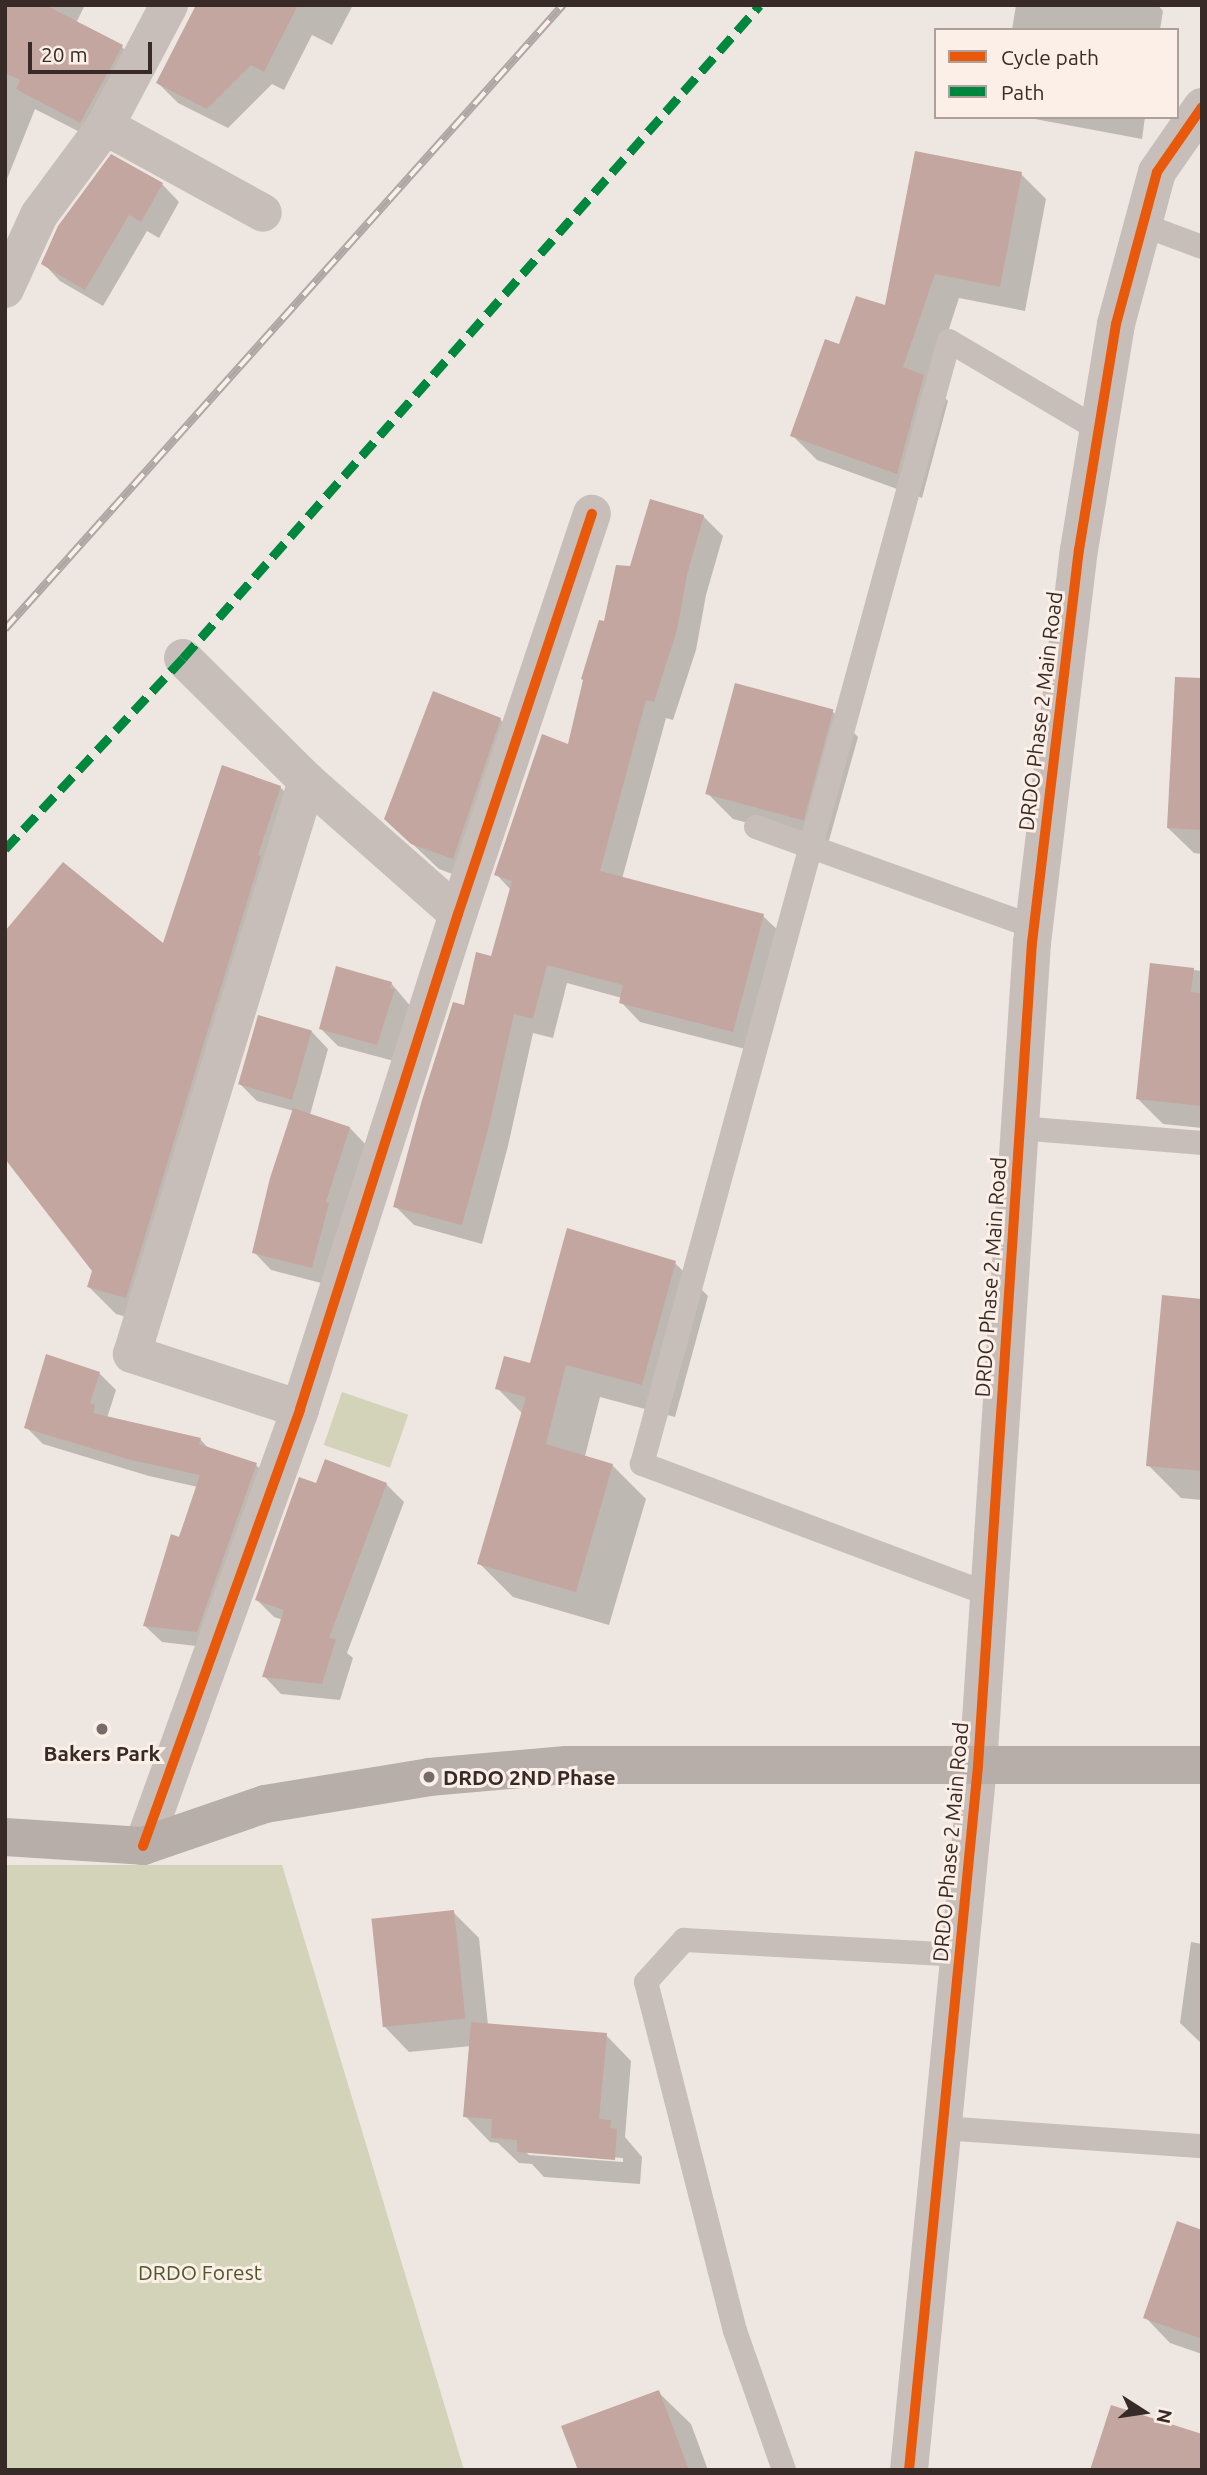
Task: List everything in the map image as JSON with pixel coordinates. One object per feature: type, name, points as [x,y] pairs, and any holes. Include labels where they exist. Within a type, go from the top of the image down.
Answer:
[{"type":"street","points":[[5,289],[39,215],[106,127],[169,5]]},
{"type":"street","name":"DRDO Phase 2 Main Road","points":[[909,2470],[978,1766],[1034,927],[1079,550],[1116,324],[1157,172],[1202,107]]},
{"type":"street","points":[[106,127],[263,213]]},
{"type":"street","points":[[143,1846],[300,1409],[458,914],[593,514]]},
{"type":"street","points":[[183,658],[307,781],[458,914]]},
{"type":"street","points":[[300,1409],[132,1354],[307,781]]},
{"type":"street","points":[[5,1837],[143,1846],[265,1804],[443,1776],[566,1765],[1202,1765]]},
{"type":"lane","points":[[1143,225],[1202,247]]},
{"type":"lane","points":[[989,1594],[642,1464],[949,341],[1098,429]]},
{"type":"lane","points":[[756,827],[1034,927]]},
{"type":"lane","points":[[1019,1128],[1202,1143]]},
{"type":"lane","points":[[784,2470],[735,2331],[646,1982],[684,1940],[959,1955]]},
{"type":"lane","points":[[942,2128],[1202,2146]]},
{"type":"green space","points":[[342,1392],[408,1415],[390,1468],[324,1445]]},
{"type":"green space","name":"DRDO Forest","points":[[5,1865],[282,1865],[464,2470],[5,2470]]},
{"type":"building","points":[[5,5],[45,5],[123,45],[80,123],[16,89],[20,80],[5,73]]},
{"type":"building","points":[[196,5],[298,5],[264,72],[251,65],[207,109],[156,83]]},
{"type":"building","points":[[915,151],[1022,172],[1000,287],[935,274],[903,367],[924,375],[897,474],[790,436],[825,339],[839,344],[856,296],[885,305]]},
{"type":"building","points":[[111,154],[163,183],[141,222],[129,215],[85,290],[41,264],[58,226]]},
{"type":"building","points":[[650,499],[704,515],[687,575],[677,630],[654,702],[646,700],[600,871],[764,914],[733,1032],[619,1003],[623,985],[547,965],[533,1019],[514,1014],[489,1126],[462,1225],[393,1207],[422,1100],[453,1002],[464,1005],[476,952],[491,956],[512,881],[494,875],[542,734],[568,744],[583,680],[581,679],[599,620],[604,621],[616,565],[630,566]]},
{"type":"building","points":[[1175,677],[1202,678],[1202,830],[1167,828]]},
{"type":"building","points":[[735,683],[834,709],[804,820],[705,794]]},
{"type":"building","points":[[433,691],[501,718],[453,859],[411,844],[384,819]]},
{"type":"building","points":[[222,765],[281,786],[126,1298],[87,1287],[92,1271],[5,1159],[5,931],[63,862],[163,943]]},
{"type":"building","points":[[1150,963],[1194,968],[1191,992],[1202,994],[1202,1106],[1136,1099]]},
{"type":"building","points":[[336,966],[392,982],[390,988],[395,989],[377,1045],[319,1029]]},
{"type":"building","points":[[258,1015],[312,1030],[292,1100],[238,1084]]},
{"type":"building","points":[[293,1108],[350,1127],[326,1202],[329,1203],[312,1268],[252,1253],[270,1178]]},
{"type":"building","points":[[567,1228],[676,1261],[642,1385],[566,1365],[546,1444],[613,1464],[576,1592],[477,1564],[526,1397],[495,1389],[504,1356],[530,1363]]},
{"type":"building","points":[[1162,1295],[1202,1299],[1202,1471],[1146,1466]]},
{"type":"building","points":[[46,1354],[100,1372],[90,1403],[95,1405],[93,1413],[201,1438],[199,1444],[257,1463],[197,1632],[143,1626],[171,1534],[179,1537],[200,1475],[131,1460],[24,1428]]},
{"type":"building","points":[[325,1459],[387,1483],[329,1638],[336,1639],[322,1684],[262,1677],[284,1610],[255,1600],[299,1477],[316,1483]]},
{"type":"building","points":[[454,1910],[465,2018],[383,2027],[371,1919]]},
{"type":"building","points":[[471,2022],[607,2033],[599,2119],[611,2120],[610,2128],[617,2129],[615,2160],[517,2152],[517,2140],[491,2138],[492,2119],[463,2117]]},
{"type":"building","points":[[1177,2221],[1202,2230],[1202,2339],[1143,2318]]},
{"type":"building","points":[[659,2390],[689,2470],[578,2470],[561,2426]]},
{"type":"building","points":[[1111,2405],[1202,2434],[1202,2470],[1090,2470]]},
{"type":"railway","points":[[5,629],[563,5]]},
{"type":"marked path","points":[[5,849],[183,658],[760,5]]},
{"type":"cycle path","points":[[909,2470],[978,1766],[1032,943],[1079,550],[1116,324],[1157,172],[1202,107]]},
{"type":"cycle path","points":[[143,1846],[300,1409],[458,914],[592,514]]},
{"type":"place","name":"Bakers Park","points":[[102,1729]]},
{"type":"place","name":"DRDO 2ND Phase","points":[[429,1777]]}]
